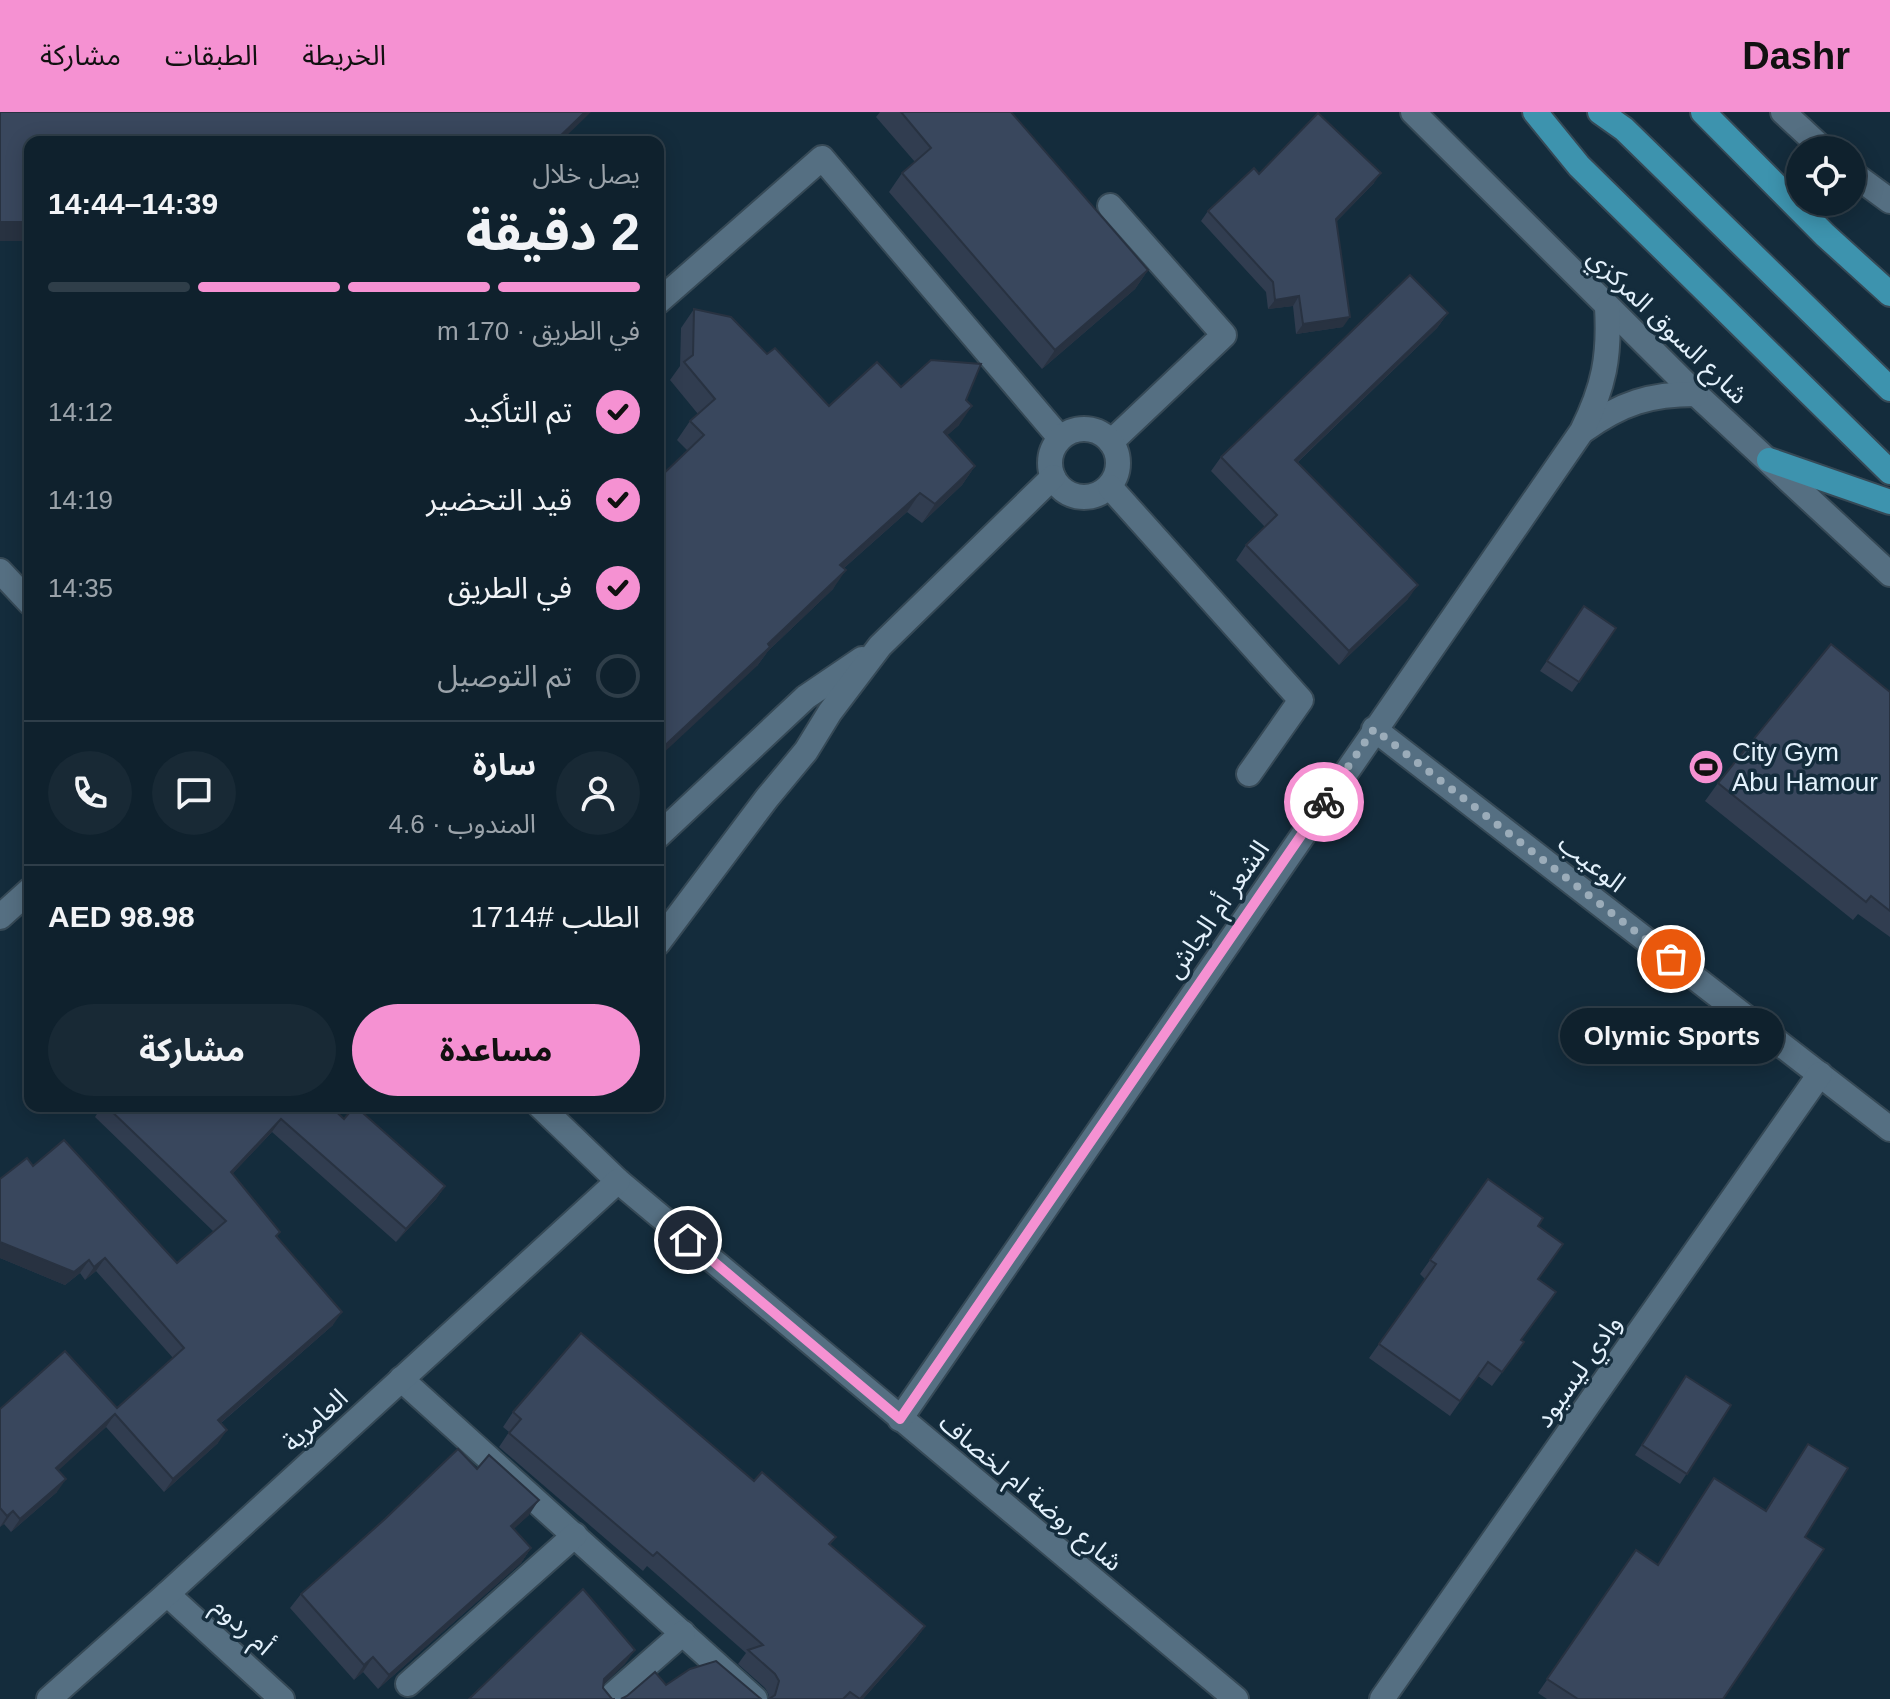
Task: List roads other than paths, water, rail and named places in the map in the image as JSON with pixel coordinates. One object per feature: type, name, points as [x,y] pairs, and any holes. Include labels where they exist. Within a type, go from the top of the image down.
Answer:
[{"type":"main road","name":"شارع السوق المركزي","points":[[1535,112],[1579,166],[1890,472]]},
{"type":"main road","points":[[1600,112],[1624,129],[1890,389]]},
{"type":"main road","points":[[1703,112],[1825,235],[1890,294]]},
{"type":"main road","points":[[1769,460],[1890,502]]},
{"type":"street","name":"شارع السوق المركزي","points":[[1413,112],[1696,394],[1890,574]]},
{"type":"street","points":[[1795,116],[1812,136]]},
{"type":"street","points":[[664,297],[822,158],[1060,438]]},
{"type":"street","points":[[1866,183],[1890,201]]},
{"type":"street","points":[[1110,206],[1224,335],[1111,442]]},
{"type":"street","name":"الشعر أم الجاش","points":[[900,1419],[1582,431],[1596,403],[1606,371],[1609,339],[1607,307]]},
{"type":"street","name":"الشعر أم الجاش","points":[[1582,431],[1607,413],[1635,400],[1666,394],[1696,394]]},
{"type":"street","points":[[1087,429],[1101,433],[1111,442],[1118,455],[1118,469],[1110,487],[1088,497],[1074,496],[1062,489],[1053,477],[1050,464],[1052,450],[1060,438],[1073,431],[1087,429]]},
{"type":"street","points":[[664,935],[758,809],[806,751],[830,712],[880,646],[1053,477]]},
{"type":"street","points":[[1110,487],[1301,700],[1249,774]]},
{"type":"street","points":[[0,571],[24,597]]},
{"type":"street","points":[[664,830],[806,697],[880,646]]},
{"type":"street","name":"الوعيب","points":[[1374,729],[1890,1129]]},
{"type":"street","points":[[0,917],[24,895]]},
{"type":"street","name":"وادي ليسيود","points":[[1382,1699],[1820,1074]]},
{"type":"street","name":"شارع روضة ام لخصاف","points":[[546,1112],[618,1181],[1236,1699]]},
{"type":"street","name":"العامرية","points":[[49,1699],[618,1181]]},
{"type":"street","points":[[401,1379],[755,1699]]},
{"type":"street","points":[[408,1684],[575,1535]]},
{"type":"street","name":"أم ردوم","points":[[167,1594],[282,1699]]},
{"type":"street","points":[[608,1699],[683,1633]]},
{"type":"place","name":"City Gym Abu Hamour","points":[[1706,767]]},
{"type":"place","name":"Olymic Sports","points":[[1671,959]]}]
